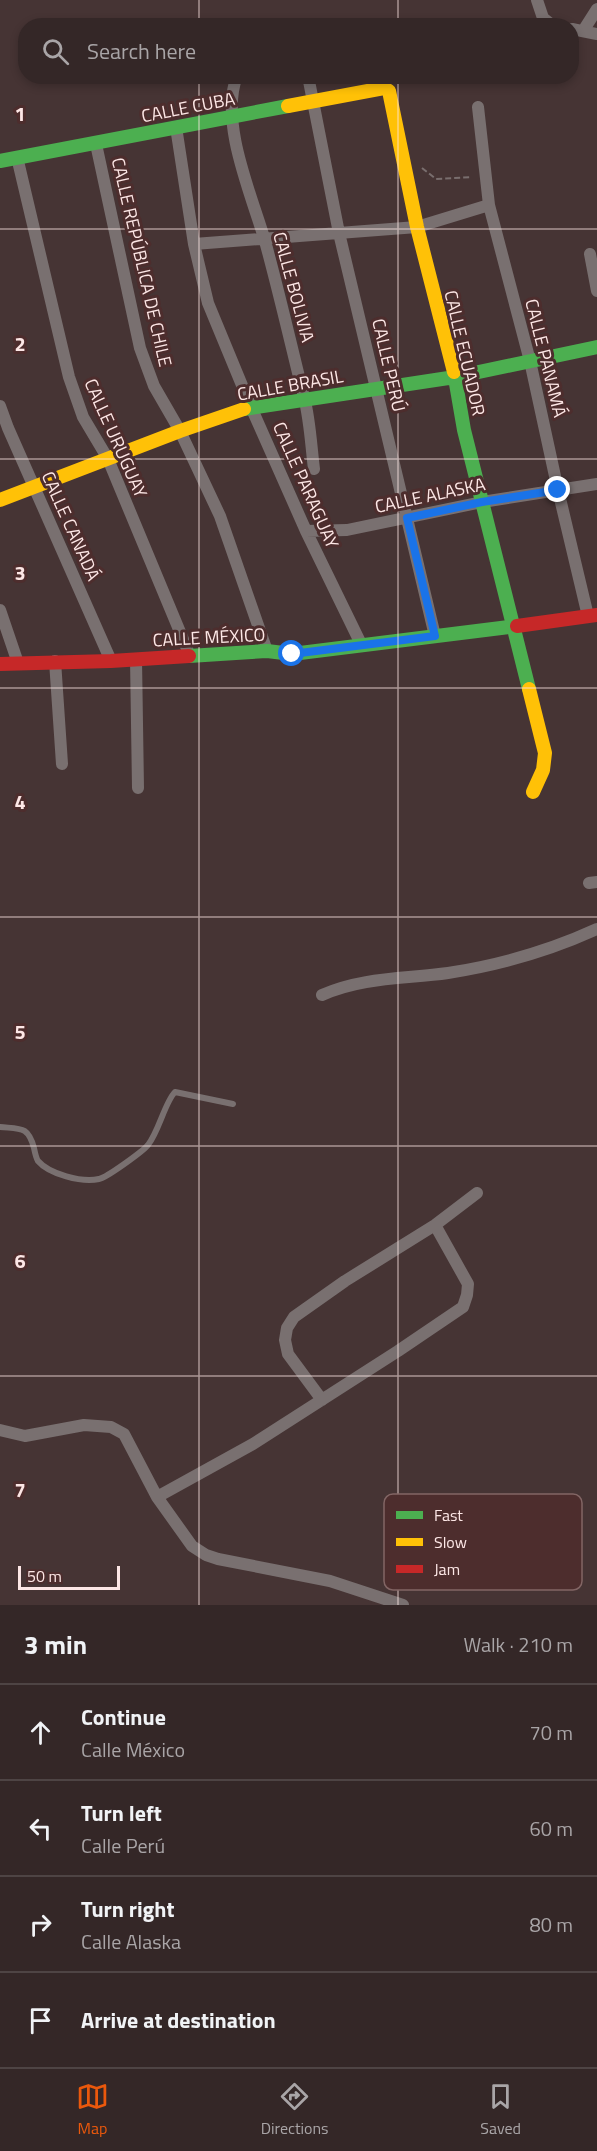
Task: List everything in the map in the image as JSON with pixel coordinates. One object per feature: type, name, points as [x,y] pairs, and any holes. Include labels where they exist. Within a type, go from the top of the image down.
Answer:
[{"type":"street","points":[[537,0],[543,18]]},
{"type":"street","points":[[579,28],[597,9]]},
{"type":"street","points":[[579,30],[597,33]]},
{"type":"street","name":"CALLE BOLIVIA","points":[[235,84],[232,96],[233,116],[242,170],[264,240],[305,400],[314,469]]},
{"type":"street","name":"CALLE PERÚ","points":[[310,84],[339,233],[435,636]]},
{"type":"street","name":"CALLE CUBA","points":[[0,161],[384,88]]},
{"type":"street","name":"CALLE ECUADOR","points":[[384,88],[389,91],[417,227],[454,377],[464,430],[546,760],[533,792]]},
{"type":"street","name":"CALLE PANAMÁ","points":[[478,106],[489,205],[530,362],[558,490],[593,616]]},
{"type":"street","name":"CALLE PARAGUAY","points":[[176,127],[194,244],[208,303],[306,531],[362,646]]},
{"type":"street","name":"CALLE REPÚBLICA DE CHILE","points":[[96,144],[140,348],[154,386],[180,431],[220,516],[267,651]]},
{"type":"street","name":"CALLE URUGUAY","points":[[17,157],[69,377],[83,417],[108,459],[190,656]]},
{"type":"street","points":[[194,244],[417,227],[489,205]]},
{"type":"street","points":[[590,254],[597,291]]},
{"type":"street","name":"CALLE BRASIL","points":[[0,500],[251,406],[454,377],[597,347]]},
{"type":"street","name":"CALLE CANADÁ","points":[[0,406],[111,661]]},
{"type":"street","name":"CALLE ALASKA","points":[[306,531],[347,530],[482,502],[597,484]]},
{"type":"street","points":[[0,610],[18,663]]},
{"type":"street","name":"CALLE MÉXICO","points":[[0,664],[111,661],[267,651],[292,654],[593,616]]},
{"type":"street","points":[[136,659],[138,788]]},
{"type":"street","points":[[55,662],[62,764]]},
{"type":"street","points":[[322,995],[342,986],[391,978],[447,973],[519,959],[559,946],[597,929]]},
{"type":"street","points":[[322,1400],[288,1354],[285,1340],[286,1328],[294,1317],[345,1281],[435,1225],[477,1193]]},
{"type":"street","points":[[157,1497],[254,1444],[399,1352],[463,1307],[468,1284],[435,1225]]},
{"type":"street","points":[[0,1430],[26,1436],[84,1425],[111,1427],[124,1434],[157,1497],[192,1546],[206,1555],[330,1581],[403,1605]]},
{"type":"lane","points":[[0,1127],[24,1130],[30,1136],[37,1160],[51,1172],[75,1178],[99,1179],[147,1145],[164,1117],[172,1095],[176,1092],[233,1104]]},
{"type":"path","points":[[403,153],[436,179],[484,176]]},
{"type":"traffic: fast","points":[[0,161],[288,106]]},
{"type":"traffic: fast","points":[[244,409],[455,377],[597,347]]},
{"type":"traffic: fast","points":[[454,372],[464,430],[529,689]]},
{"type":"traffic: fast","points":[[189,656],[267,651],[292,654],[517,626]]},
{"type":"traffic: slow","points":[[288,106],[384,88],[389,91],[417,227],[454,372]]},
{"type":"traffic: slow","points":[[0,500],[244,409]]},
{"type":"traffic: slow","points":[[529,689],[545,753],[543,770],[533,792]]},
{"type":"traffic: jam","points":[[517,626],[597,615]]},
{"type":"traffic: jam","points":[[0,664],[189,656]]},
{"type":"route","points":[[292,654],[435,636],[407,518],[482,502],[558,490]]}]
